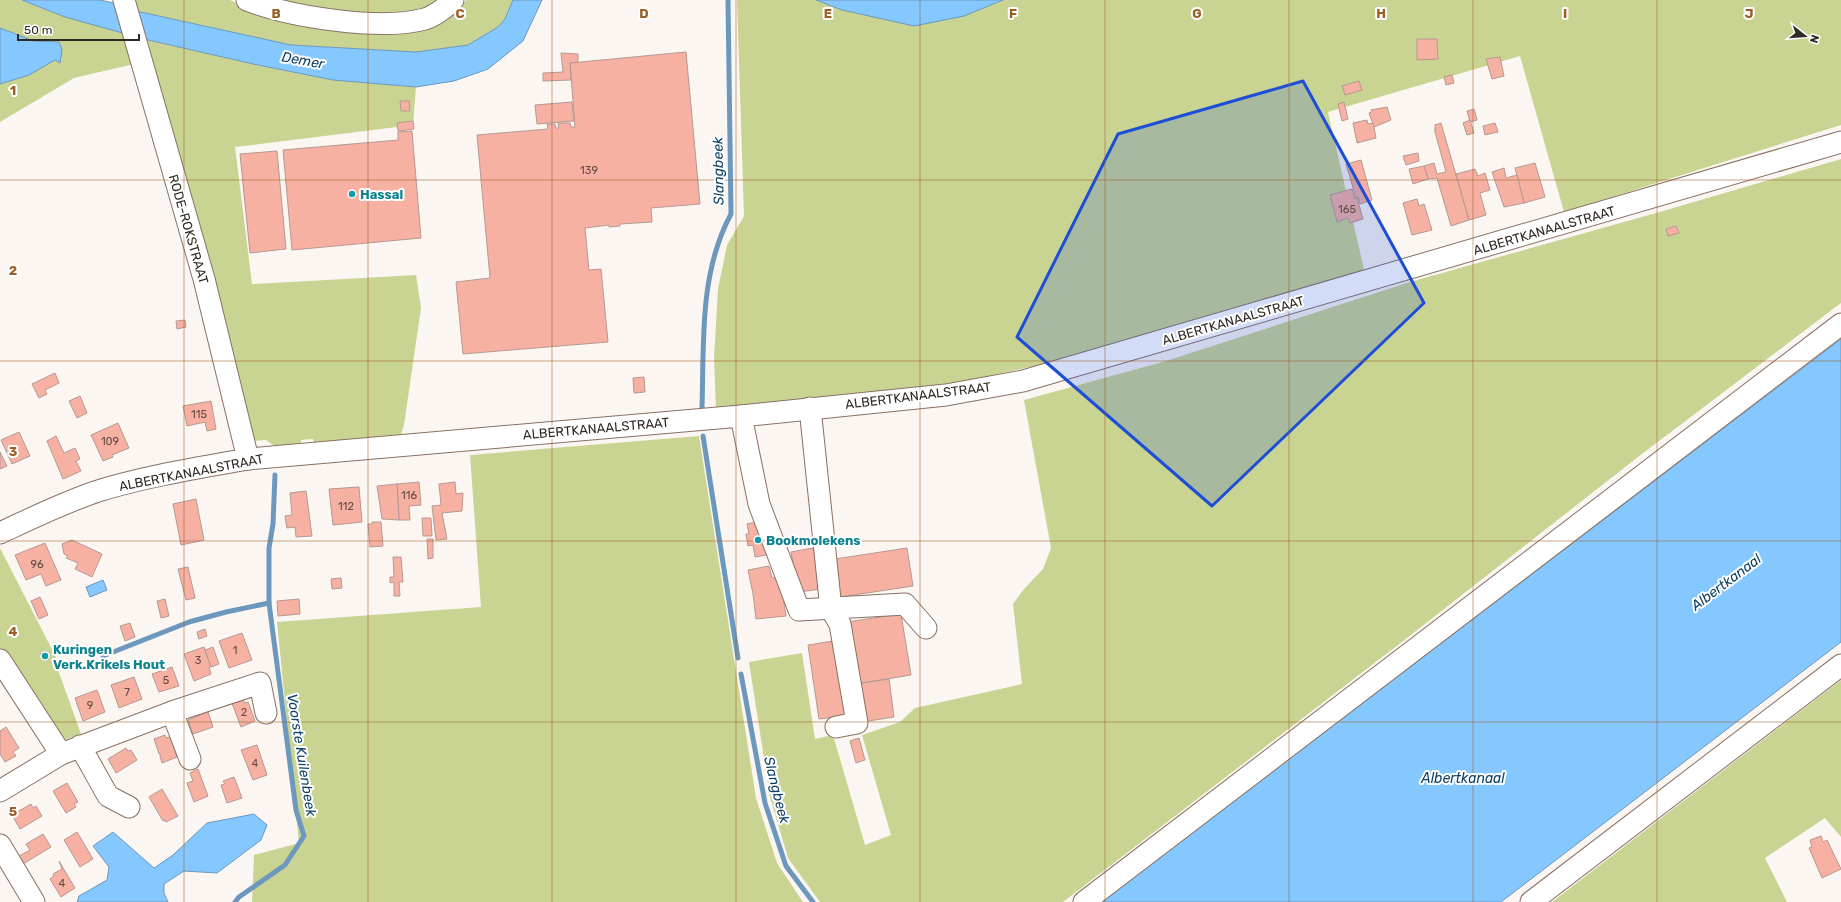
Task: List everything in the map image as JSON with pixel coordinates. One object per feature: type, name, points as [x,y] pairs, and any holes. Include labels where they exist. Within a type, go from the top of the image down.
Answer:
[{"type":"street","name":"RODE-ROKSTRAAT","points":[[124,0],[204,279],[248,459]]},
{"type":"street","points":[[247,0],[263,6],[320,18],[396,24],[427,18],[453,0]]},
{"type":"street","name":"ALBERTKANAALSTRAAT","points":[[0,533],[33,517],[98,491],[170,474],[248,459],[741,416],[946,395],[1023,381],[1841,142]]},
{"type":"street","points":[[1084,902],[1841,324]]},
{"type":"street","points":[[810,408],[831,609],[840,624],[857,722],[836,727]]},
{"type":"street","points":[[741,416],[759,504],[799,610],[905,604],[926,628]]},
{"type":"street","points":[[0,660],[61,754]]},
{"type":"street","points":[[1531,902],[1841,665]]},
{"type":"street","points":[[0,791],[61,754],[80,746],[172,712],[260,683],[266,713]]},
{"type":"street","points":[[172,712],[190,759]]},
{"type":"street","points":[[80,746],[108,796],[129,807]]},
{"type":"street","points":[[0,844],[34,902]]},
{"type":"highlighted area","points":[[1303,81],[1424,303],[1212,506],[1017,337],[1118,134]]},
{"type":"green space","points":[[0,0],[22,0],[65,17],[125,32],[134,64],[74,78],[0,122]]},
{"type":"green space","points":[[132,0],[230,0],[260,13],[292,21],[454,10],[467,0],[513,0],[505,19],[498,27],[468,45],[416,52],[291,45],[136,11]]},
{"type":"green space","points":[[273,0],[440,0],[421,12],[400,16],[358,14]]},
{"type":"green space","points":[[737,0],[816,0],[842,10],[964,16],[1003,0],[1841,0],[1841,125],[1564,212],[1520,56],[1328,112],[1365,274],[1035,366],[908,393],[716,410],[714,358],[718,289],[727,245],[744,216]]},
{"type":"green space","points":[[143,39],[253,64],[333,80],[416,87],[413,125],[235,147],[252,284],[416,275],[421,308],[404,425],[400,437],[314,445],[313,439],[301,440],[301,447],[276,447],[266,440],[252,441]]},
{"type":"green space","points":[[1841,159],[1841,303],[1638,457],[1407,638],[1063,902],[820,902],[788,858],[770,797],[749,662],[802,653],[815,739],[833,735],[865,845],[891,835],[862,735],[900,722],[915,708],[1022,684],[1013,604],[1024,589],[1043,569],[1051,548],[1024,400],[1166,361],[1410,282]]},
{"type":"green space","points":[[699,436],[756,798],[777,863],[803,902],[252,902],[254,855],[299,843],[277,622],[481,607],[470,455]]},
{"type":"green space","points":[[0,548],[60,665],[57,667],[81,734],[61,741],[0,648]]},
{"type":"green space","points":[[1841,680],[1841,837],[1825,818],[1765,858],[1787,902],[1552,902]]},
{"type":"water","name":"Demer","points":[[22,0],[100,0],[118,4],[136,11],[291,45],[416,52],[468,45],[498,27],[505,19],[513,0],[542,0],[523,41],[488,69],[454,81],[416,87],[333,80],[253,64],[144,39],[65,17]]},
{"type":"water","points":[[816,0],[1003,0],[964,16],[914,26],[842,10]]},
{"type":"water","points":[[0,28],[34,41],[59,42],[62,50],[60,63],[55,60],[29,75],[0,84]]},
{"type":"water","name":"Albertkanaal","points":[[1841,339],[1841,642],[1501,902],[1101,902]]},
{"type":"water","points":[[103,580],[107,590],[90,597],[86,587]]},
{"type":"water","points":[[254,814],[267,825],[261,840],[217,873],[184,871],[164,884],[164,893],[168,902],[77,902],[79,896],[107,880],[109,867],[93,846],[113,832],[154,868],[173,855],[207,823]]},
{"type":"building","points":[[1417,39],[1437,39],[1438,59],[1417,60]]},
{"type":"building","points":[[686,52],[700,204],[651,208],[652,222],[585,228],[589,270],[601,269],[608,342],[463,354],[456,282],[490,278],[477,135],[548,129],[547,124],[555,124],[556,128],[559,128],[558,123],[570,123],[571,127],[575,127],[570,63]]},
{"type":"building","points":[[561,53],[578,54],[578,62],[570,63],[571,80],[543,81],[543,73],[563,72]]},
{"type":"building","points":[[1500,57],[1504,76],[1492,79],[1486,59]]},
{"type":"building","points":[[1452,75],[1454,83],[1446,85],[1444,77]]},
{"type":"building","points":[[1359,81],[1362,90],[1345,95],[1342,86]]},
{"type":"building","points":[[400,101],[409,101],[410,111],[401,111]]},
{"type":"building","points":[[572,102],[574,121],[537,124],[535,105]]},
{"type":"building","points":[[1344,102],[1348,119],[1342,121],[1338,104]]},
{"type":"building","points":[[1387,107],[1391,120],[1374,127],[1369,113],[1372,112],[1371,110]]},
{"type":"building","points":[[1474,109],[1477,120],[1470,122],[1467,111]]},
{"type":"building","points":[[1367,120],[1368,124],[1373,123],[1376,138],[1357,143],[1353,123]]},
{"type":"building","points":[[1470,120],[1474,133],[1467,135],[1463,123]]},
{"type":"building","points":[[413,121],[414,129],[398,131],[397,123]]},
{"type":"building","points":[[1441,123],[1469,220],[1451,226],[1437,178],[1428,179],[1424,166],[1434,163],[1437,174],[1446,172],[1435,132],[1435,125]]},
{"type":"building","points":[[1495,123],[1498,132],[1485,135],[1483,126]]},
{"type":"building","name":"Hassal","points":[[412,131],[421,238],[292,250],[283,150],[398,140],[398,132]]},
{"type":"building","points":[[277,151],[286,249],[250,253],[240,154]]},
{"type":"building","points":[[1418,153],[1419,161],[1406,165],[1403,156]]},
{"type":"building","points":[[1361,160],[1372,200],[1360,204],[1358,197],[1356,198],[1346,164]]},
{"type":"building","points":[[1535,163],[1545,197],[1524,203],[1515,168]]},
{"type":"building","points":[[1424,166],[1428,179],[1413,184],[1409,169]]},
{"type":"building","points":[[1504,168],[1506,178],[1517,175],[1524,203],[1504,207],[1492,172]]},
{"type":"building","points":[[1475,169],[1478,176],[1485,173],[1490,190],[1480,193],[1486,215],[1469,220],[1456,174]]},
{"type":"building","points":[[1352,189],[1355,199],[1357,198],[1363,219],[1350,223],[1348,218],[1337,222],[1330,195]]},
{"type":"building","points":[[1417,199],[1419,206],[1424,204],[1432,230],[1412,235],[1403,203]]},
{"type":"building","points":[[1676,226],[1679,233],[1668,236],[1666,229]]},
{"type":"building","points":[[185,320],[186,327],[177,329],[176,321]]},
{"type":"building","points":[[55,373],[59,383],[45,390],[47,394],[39,398],[32,384]]},
{"type":"building","points":[[644,377],[645,392],[634,393],[633,378]]},
{"type":"building","points":[[80,396],[87,413],[77,418],[69,401]]},
{"type":"building","points":[[211,401],[216,429],[207,431],[205,422],[187,426],[183,406]]},
{"type":"building","points":[[118,423],[129,448],[112,455],[113,457],[103,461],[91,435]]},
{"type":"building","points":[[19,432],[30,456],[12,464],[1,440]]},
{"type":"building","points":[[56,436],[64,453],[75,448],[80,459],[76,461],[81,471],[63,479],[47,441]]},
{"type":"building","points":[[0,452],[7,466],[0,469]]},
{"type":"building","points":[[419,482],[421,505],[409,506],[410,520],[399,520],[397,484]]},
{"type":"building","points":[[455,482],[456,494],[463,493],[462,511],[442,513],[447,539],[436,540],[432,506],[441,505],[439,484]]},
{"type":"building","points":[[397,484],[399,520],[382,519],[377,486]]},
{"type":"building","points":[[359,487],[362,522],[333,525],[329,489]]},
{"type":"building","points":[[306,491],[312,536],[296,537],[295,527],[287,528],[285,516],[292,515],[290,493]]},
{"type":"building","points":[[196,499],[204,540],[181,545],[173,504]]},
{"type":"building","points":[[422,518],[431,518],[432,536],[423,536]]},
{"type":"building","name":"Bookmolekens","points":[[765,520],[772,554],[755,557],[753,545],[748,546],[746,534],[749,534],[747,524]]},
{"type":"building","points":[[372,522],[381,522],[383,546],[370,547],[368,524],[372,524]]},
{"type":"building","points":[[427,539],[433,539],[433,558],[428,559]]},
{"type":"building","points":[[72,540],[102,554],[92,577],[75,569],[78,563],[66,558],[68,556],[64,554],[62,544]]},
{"type":"building","points":[[45,543],[61,580],[46,586],[41,574],[26,580],[15,555]]},
{"type":"building","points":[[813,548],[821,589],[799,592],[791,552]]},
{"type":"building","points":[[907,548],[913,586],[840,597],[835,559]]},
{"type":"building","points":[[393,557],[401,557],[403,582],[399,582],[400,596],[394,596],[394,582],[390,583],[390,577],[394,577]]},
{"type":"building","points":[[769,566],[772,578],[780,577],[786,616],[756,619],[748,570]]},
{"type":"building","points":[[188,567],[195,598],[186,600],[178,569]]},
{"type":"building","points":[[341,578],[342,588],[332,589],[331,579]]},
{"type":"building","points":[[40,597],[48,615],[39,619],[31,601]]},
{"type":"building","points":[[165,599],[169,616],[161,618],[157,601]]},
{"type":"building","points":[[299,599],[300,614],[278,616],[277,601]]},
{"type":"building","points":[[901,614],[911,675],[856,684],[847,622]]},
{"type":"building","points":[[130,623],[135,637],[125,641],[120,626]]},
{"type":"building","points":[[205,629],[207,636],[199,639],[197,632]]},
{"type":"building","points":[[242,633],[252,660],[229,668],[219,641]]},
{"type":"building","points":[[839,640],[850,715],[819,719],[808,645]]},
{"type":"building","points":[[204,647],[211,667],[209,667],[211,674],[194,681],[184,654]]},
{"type":"building","points":[[213,647],[219,664],[211,667],[205,650]]},
{"type":"building","name":"Kuringen Verk.Krikels Hout","points":[[46,651],[49,659],[44,661],[40,654]]},
{"type":"building","points":[[172,667],[179,686],[159,692],[152,674]]},
{"type":"building","points":[[134,677],[142,699],[119,708],[111,685]]},
{"type":"building","points":[[889,679],[894,717],[862,722],[856,684]]},
{"type":"building","points":[[97,690],[105,712],[83,721],[75,698]]},
{"type":"building","points":[[243,699],[244,703],[248,702],[255,721],[241,727],[232,703]]},
{"type":"building","points":[[208,712],[213,727],[193,734],[188,720]]},
{"type":"building","points":[[6,727],[19,748],[13,752],[16,756],[5,762],[0,754],[0,731]]},
{"type":"building","points":[[165,735],[166,738],[170,737],[177,757],[162,763],[160,753],[159,754],[154,739]]},
{"type":"building","points":[[859,738],[865,760],[856,763],[850,741]]},
{"type":"building","points":[[257,745],[267,775],[253,780],[241,750]]},
{"type":"building","points":[[126,748],[128,751],[131,750],[137,760],[116,773],[108,759]]},
{"type":"building","points":[[198,769],[208,796],[194,802],[187,783],[193,781],[190,773]]},
{"type":"building","points":[[234,777],[242,798],[227,803],[221,785],[225,784],[223,781]]},
{"type":"building","points":[[67,783],[78,802],[74,804],[76,807],[66,813],[53,791]]},
{"type":"building","points":[[162,789],[178,816],[166,822],[165,820],[163,821],[149,797]]},
{"type":"building","points":[[31,804],[33,808],[36,806],[42,816],[20,829],[12,815]]},
{"type":"building","points":[[77,832],[93,859],[80,867],[64,840]]},
{"type":"building","points":[[43,834],[51,847],[23,864],[19,856],[30,850],[26,844]]},
{"type":"building","points":[[1821,836],[1823,842],[1827,840],[1841,869],[1822,878],[1809,848],[1812,847],[1810,840]]},
{"type":"building","points":[[59,861],[75,888],[61,897],[50,879],[54,876],[53,874],[62,869]]},
{"type":"waterway","name":"Slangbeek","points":[[702,408],[705,309],[708,284],[713,260],[731,214],[728,0]]},
{"type":"waterway","name":"Slangbeek","points":[[703,436],[738,658]]},
{"type":"waterway","name":"Voorste Kuilenbeek","points":[[235,902],[239,897],[285,865],[304,836],[296,810],[269,603],[269,548],[273,524],[275,475]]},
{"type":"waterway","name":"Voorste Kuilenbeek","points":[[103,656],[189,622],[269,603]]},
{"type":"waterway","name":"Slangbeek","points":[[741,674],[765,803],[786,866],[813,902]]},
{"type":"place","name":"Hassal","points":[[352,194]]},
{"type":"place","name":"Bookmolekens","points":[[758,540]]},
{"type":"place","name":"Kuringen Verk.Krikels Hout","points":[[45,656]]}]
